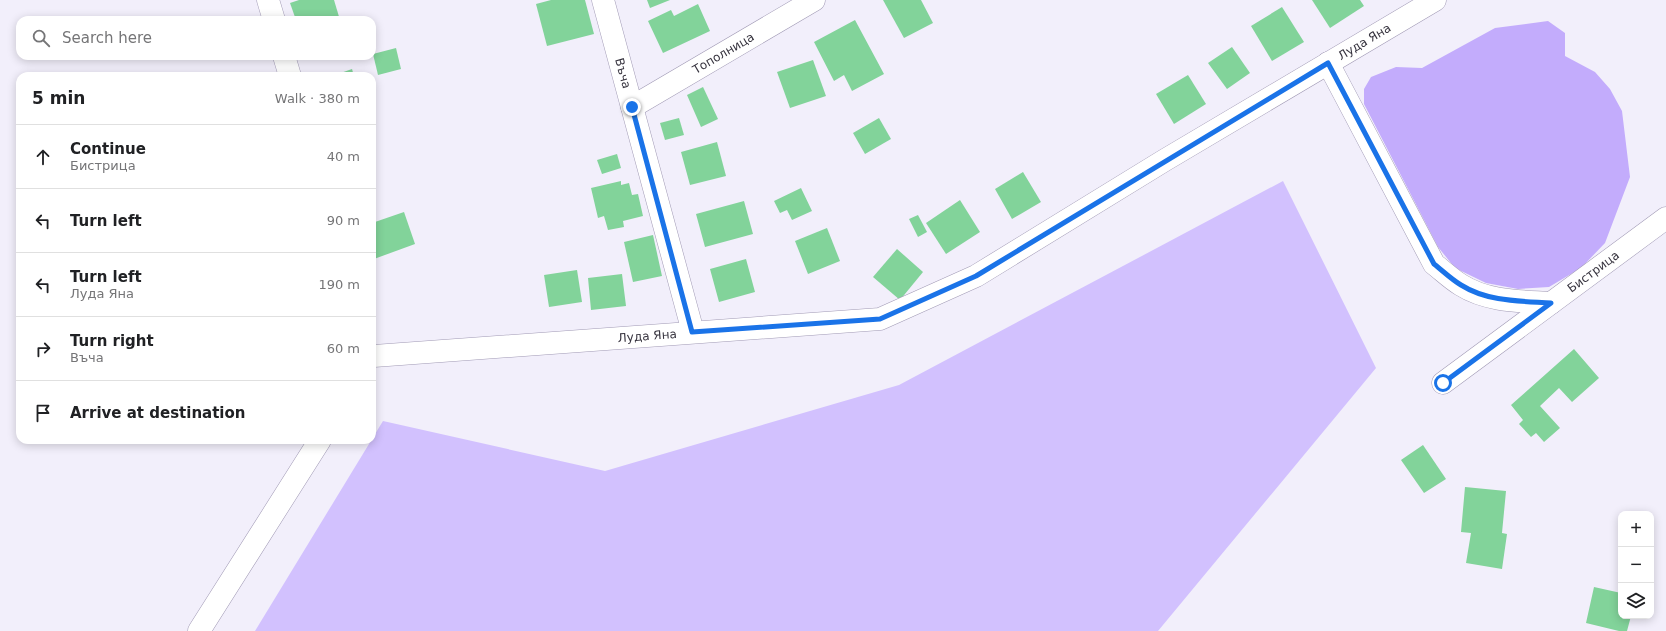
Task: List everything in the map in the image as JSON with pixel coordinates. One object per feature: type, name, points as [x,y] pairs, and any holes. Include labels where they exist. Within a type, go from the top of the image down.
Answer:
[{"type":"street","points":[[268,0],[273,16]]},
{"type":"street","name":"Въча","points":[[603,0],[692,332]]},
{"type":"street","name":"Тополница","points":[[632,107],[814,0]]},
{"type":"street","name":"Луда Яна","points":[[376,355],[880,319],[976,276],[1435,0]]},
{"type":"street","points":[[285,60],[289,72]]},
{"type":"street","points":[[1328,63],[1434,264],[1461,286],[1487,297],[1511,301],[1551,303]]},
{"type":"street","name":"Бистрица","points":[[1443,383],[1666,218]]},
{"type":"street","points":[[199,631],[317,444]]},
{"type":"shaded area","points":[[1548,21],[1565,33],[1565,56],[1595,72],[1610,89],[1622,111],[1630,177],[1605,243],[1581,268],[1549,287],[1518,289],[1486,283],[1455,268],[1438,247],[1364,104],[1364,89],[1371,77],[1396,67],[1422,68],[1495,28]]},
{"type":"shaded area","points":[[1283,181],[1376,368],[1158,631],[255,631],[369,444],[376,444],[376,432],[383,421],[605,471],[899,385]]},
{"type":"building","points":[[299,0],[334,0],[339,16],[295,16],[290,3]]},
{"type":"building","points":[[551,0],[585,0],[594,34],[547,46],[536,4]]},
{"type":"building","points":[[647,0],[670,0],[650,8]]},
{"type":"building","points":[[883,0],[921,0],[933,23],[904,38]]},
{"type":"building","points":[[1312,0],[1360,0],[1364,6],[1330,28]]},
{"type":"building","points":[[698,4],[710,31],[663,53],[648,21],[671,10],[674,16]]},
{"type":"building","points":[[1282,7],[1304,42],[1272,61],[1251,26]]},
{"type":"building","points":[[855,20],[884,74],[852,91],[844,75],[834,81],[814,42]]},
{"type":"building","points":[[1232,47],[1250,73],[1227,89],[1208,63]]},
{"type":"building","points":[[396,48],[401,69],[378,75],[374,60],[376,60],[376,53]]},
{"type":"building","points":[[813,60],[826,96],[790,108],[777,72]]},
{"type":"building","points":[[352,69],[353,72],[343,72]]},
{"type":"building","points":[[1188,75],[1206,104],[1174,124],[1156,94]]},
{"type":"building","points":[[703,87],[718,119],[701,127],[687,95]]},
{"type":"building","points":[[679,118],[684,135],[665,140],[660,123]]},
{"type":"building","points":[[879,118],[891,139],[865,154],[853,133]]},
{"type":"building","points":[[717,142],[726,176],[690,185],[681,152]]},
{"type":"building","points":[[617,154],[621,168],[602,174],[597,160]]},
{"type":"building","points":[[1023,172],[1041,202],[1012,219],[995,189]]},
{"type":"building","points":[[621,181],[621,185],[629,183],[632,195],[638,194],[643,216],[623,221],[624,227],[608,230],[604,216],[598,218],[591,188]]},
{"type":"building","points":[[801,188],[812,211],[792,220],[787,210],[780,213],[774,201]]},
{"type":"building","points":[[960,200],[980,232],[946,254],[926,223]]},
{"type":"building","points":[[744,201],[753,234],[705,247],[696,214]]},
{"type":"building","points":[[404,212],[415,244],[376,258],[376,222]]},
{"type":"building","points":[[918,215],[927,232],[918,237],[909,219]]},
{"type":"building","points":[[827,228],[840,261],[808,274],[795,241]]},
{"type":"building","points":[[653,235],[662,276],[633,282],[624,242]]},
{"type":"building","points":[[897,249],[923,272],[900,300],[873,277]]},
{"type":"building","points":[[746,259],[755,292],[719,302],[710,269]]},
{"type":"building","points":[[577,270],[582,302],[549,307],[544,275]]},
{"type":"building","points":[[622,274],[626,306],[591,310],[588,278]]},
{"type":"building","points":[[1574,349],[1599,378],[1572,402],[1559,388],[1540,406],[1560,428],[1544,442],[1536,433],[1531,437],[1519,424],[1523,420],[1511,405]]},
{"type":"building","points":[[1423,445],[1446,479],[1424,493],[1401,460]]},
{"type":"building","points":[[1465,487],[1506,491],[1502,533],[1507,534],[1502,569],[1466,563],[1471,533],[1461,532]]},
{"type":"building","points":[[1594,587],[1618,592],[1618,619],[1630,619],[1627,631],[1619,631],[1586,623]]},
{"type":"route","points":[[632,107],[692,332],[880,319],[976,276],[1165,160],[1328,63],[1434,264],[1461,286],[1487,297],[1511,301],[1551,303],[1443,383]]}]
